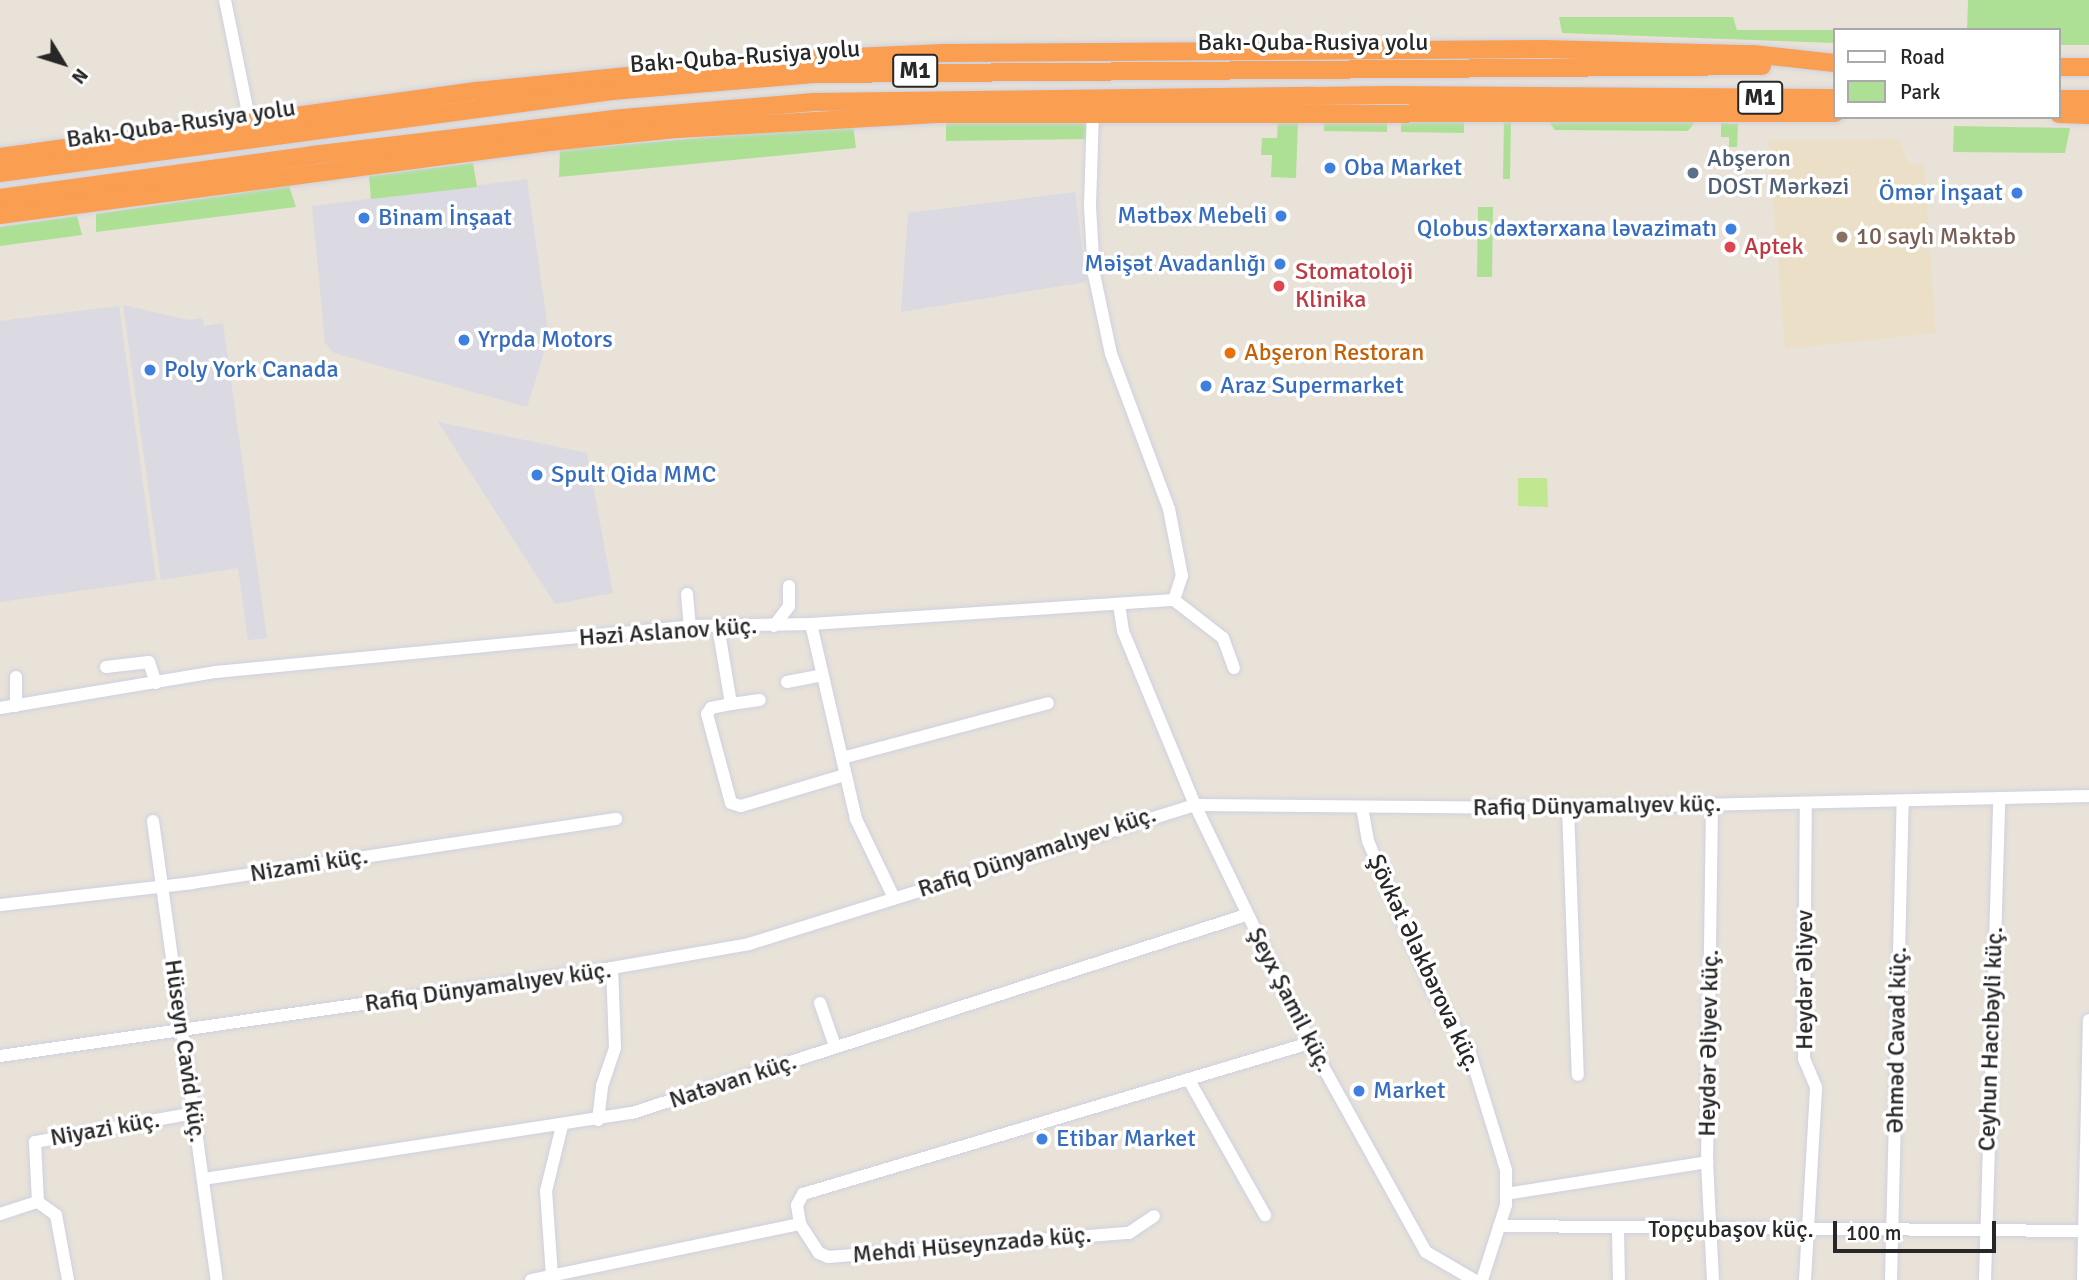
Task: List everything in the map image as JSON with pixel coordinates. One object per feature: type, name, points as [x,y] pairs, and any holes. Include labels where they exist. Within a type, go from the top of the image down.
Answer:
[{"type":"highway","points":[[0,157],[702,66],[944,53],[1542,49],[1753,54],[1834,64]]},
{"type":"highway","name":"Bakı-Quba-Rusiya yolu","points":[[0,173],[612,90],[814,74],[1834,64]]},
{"type":"highway","points":[[2061,67],[2089,67]]},
{"type":"highway","name":"Bakı-Quba-Rusiya yolu","points":[[0,198],[366,149],[814,102],[1388,95],[1834,98]]},
{"type":"highway","points":[[2061,99],[2089,99]]},
{"type":"highway","points":[[0,215],[481,150],[678,129],[937,114],[1093,111],[1834,113]]},
{"type":"highway","points":[[2061,114],[2089,114]]},
{"type":"street","points":[[226,0],[250,123]]},
{"type":"street","points":[[1093,111],[1090,206],[1094,274],[1111,354],[1147,441],[1170,509],[1181,565],[1182,586],[1174,600],[1223,638],[1234,668]]},
{"type":"street","points":[[774,626],[789,606],[789,586]]},
{"type":"street","points":[[687,594],[690,625]]},
{"type":"street","name":"Həzi Aslanov küç.","points":[[0,708],[263,667],[690,625],[774,626],[1174,600]]},
{"type":"street","name":"Şeyx Şamil küç.","points":[[1119,605],[1123,631],[1195,804],[1310,1043],[1426,1252],[1474,1280]]},
{"type":"street","points":[[811,624],[860,831],[894,898]]},
{"type":"street","points":[[718,626],[731,704]]},
{"type":"street","points":[[106,667],[149,662],[156,683]]},
{"type":"street","points":[[787,682],[822,674]]},
{"type":"street","points":[[16,677],[16,706]]},
{"type":"street","points":[[760,701],[711,708],[707,713],[731,803],[741,806],[845,775]]},
{"type":"street","points":[[842,758],[1048,703]]},
{"type":"street","name":"Rafiq Dünyamalıyev küç.","points":[[0,1056],[612,968],[750,944],[1195,804],[1568,808],[2089,796]]},
{"type":"street","name":"Ceyhun Hacıbəyli küç.","points":[[1984,1280],[1999,798]]},
{"type":"street","name":"Əhməd Cavad küç.","points":[[1891,1280],[1903,801]]},
{"type":"street","name":"Heydər Əliyev","points":[[1805,1280],[1805,1230],[1816,1087],[1804,1059],[1806,803]]},
{"type":"street","name":"Heydər Əliyev küç.","points":[[1712,805],[1707,1162],[1713,1280]]},
{"type":"street","name":"Şövkət Ələkbərova küç.","points":[[1362,807],[1368,841],[1430,986],[1470,1053],[1506,1170],[1506,1194],[1482,1280]]},
{"type":"street","points":[[1568,808],[1578,1074]]},
{"type":"street","name":"Nizami küç.","points":[[0,905],[161,887],[616,819]]},
{"type":"street","name":"Hüseyn Cavid küç.","points":[[153,821],[217,1280]]},
{"type":"street","name":"Natəvan küç.","points":[[204,1179],[562,1126],[670,1102],[835,1046],[1247,915]]},
{"type":"street","points":[[598,1120],[602,1086],[615,1048],[612,968]]},
{"type":"street","points":[[820,1003],[835,1046]]},
{"type":"street","points":[[2083,1280],[2089,1020]]},
{"type":"street","points":[[531,1280],[800,1224],[797,1205],[803,1194],[1190,1082],[1310,1043]]},
{"type":"street","points":[[1190,1082],[1265,1215]]},
{"type":"street","name":"Niyazi küç.","points":[[38,1202],[35,1142],[194,1113]]},
{"type":"street","points":[[552,1276],[546,1191],[562,1126]]},
{"type":"street","points":[[1506,1194],[1707,1162]]},
{"type":"street","points":[[0,1214],[38,1202],[56,1215],[68,1280]]},
{"type":"street","name":"Mehdi Hüseynzadə küç.","points":[[800,1224],[819,1253],[828,1257],[1129,1233],[1154,1216]]},
{"type":"street","name":"Topçubaşov küç.","points":[[1499,1226],[1709,1231],[2086,1231]]},
{"type":"street","points":[[1618,1230],[1619,1280]]},
{"type":"shaded area","name":"10 saylı Məktəb","points":[[1898,139],[1909,164],[1924,163],[1936,333],[1785,349],[1768,141]]},
{"type":"shaded area","points":[[527,179],[549,337],[527,407],[334,353],[325,343],[312,206]]},
{"type":"shaded area","points":[[1075,192],[1086,282],[901,312],[908,213]]},
{"type":"shaded area","points":[[123,305],[189,320],[202,318],[204,326],[223,323],[267,638],[248,640],[238,568],[161,580]]},
{"type":"shaded area","name":"Poly York Canada","points":[[119,306],[156,580],[0,602],[0,321]]},
{"type":"shaded area","points":[[438,422],[587,453],[613,593],[555,604]]},
{"type":"green space","points":[[1968,0],[2089,0],[2089,45],[2061,45],[2061,28],[1967,28]]},
{"type":"green space","points":[[1559,17],[1733,17],[1737,30],[1834,30],[1834,43],[1562,33]]},
{"type":"green space","points":[[1504,118],[1511,118],[1510,179],[1503,179]]},
{"type":"green space","points":[[1085,120],[1087,139],[946,141],[946,123]]},
{"type":"green space","points":[[1278,120],[1298,120],[1296,178],[1271,177],[1272,155],[1261,155],[1262,138],[1277,138]]},
{"type":"green space","points":[[1324,120],[1387,121],[1387,132],[1324,131]]},
{"type":"green space","points":[[1548,120],[1696,120],[1688,131],[1555,130]]},
{"type":"green space","points":[[1401,121],[1464,122],[1464,133],[1401,132]]},
{"type":"green space","points":[[1721,123],[1738,124],[1737,147],[1729,147],[1729,137],[1721,137]]},
{"type":"green space","points":[[853,125],[856,148],[559,177],[560,150]]},
{"type":"green space","points":[[1954,126],[2070,128],[2065,153],[1953,152]]},
{"type":"green space","points":[[473,163],[477,187],[371,199],[369,176]]},
{"type":"green space","points":[[289,186],[296,207],[96,232],[96,214]]},
{"type":"green space","points":[[1478,207],[1493,207],[1492,277],[1477,277]]},
{"type":"green space","points":[[77,216],[82,235],[0,246],[0,227]]},
{"type":"green space","points":[[1518,478],[1547,478],[1548,507],[1518,506]]},
{"type":"place","name":"Oba Market","points":[[1330,168]]},
{"type":"place","name":"Abşeron DOST Mərkəzi","points":[[1693,173]]},
{"type":"place","name":"Ömər İnşaat","points":[[2017,193]]},
{"type":"place","name":"Mətbəx Mebeli","points":[[1281,216]]},
{"type":"place","name":"Binam İnşaat","points":[[364,218]]},
{"type":"place","name":"Qlobus dəxtərxana ləvazimatı","points":[[1731,229]]},
{"type":"place","name":"10 saylı Məktəb","points":[[1842,237]]},
{"type":"place","name":"Aptek","points":[[1730,247]]},
{"type":"place","name":"Məişət Avadanlığı","points":[[1280,264]]},
{"type":"place","name":"Stomatoloji Klinika","points":[[1279,286]]},
{"type":"place","name":"Yrpda Motors","points":[[464,340]]},
{"type":"place","name":"Abşeron Restoran","points":[[1230,353]]},
{"type":"place","name":"Poly York Canada","points":[[150,370]]},
{"type":"place","name":"Araz Supermarket","points":[[1206,386]]},
{"type":"place","name":"Spult Qida MMC","points":[[537,475]]},
{"type":"place","name":"Market","points":[[1359,1091]]},
{"type":"place","name":"Etibar Market","points":[[1042,1139]]}]
